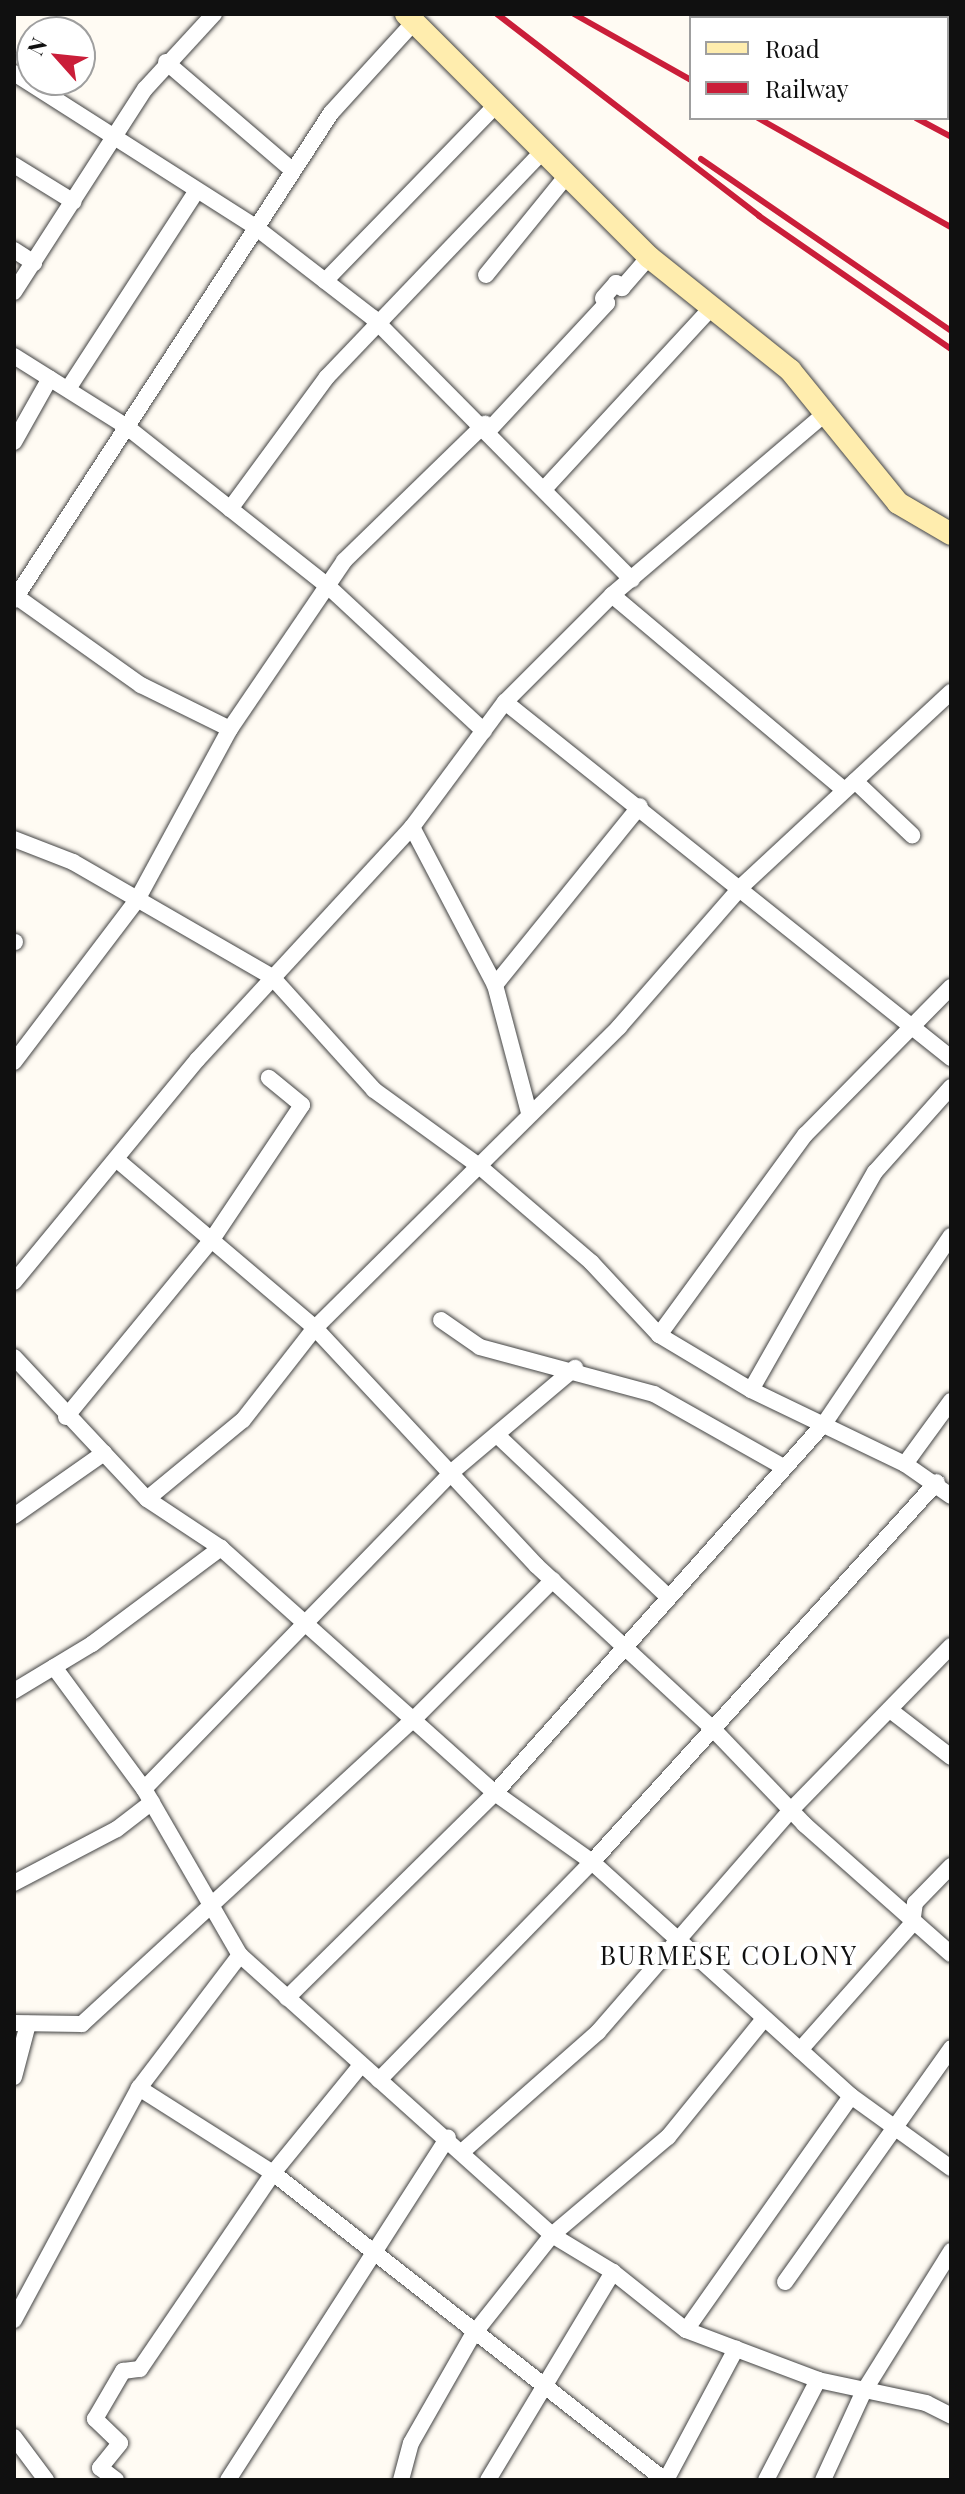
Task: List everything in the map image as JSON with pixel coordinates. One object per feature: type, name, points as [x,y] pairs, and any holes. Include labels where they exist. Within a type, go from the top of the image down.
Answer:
[{"type":"street","points":[[14,292],[166,62],[214,14]]},
{"type":"street","points":[[230,729],[141,685],[15,598],[292,170],[331,113],[410,18],[564,179],[710,309],[790,370],[898,503],[951,534]]},
{"type":"street","points":[[166,62],[292,170]]},
{"type":"street","points":[[14,73],[114,143],[254,226],[381,325],[488,426],[632,580]]},
{"type":"street","points":[[325,281],[494,107]]},
{"type":"street","points":[[230,509],[327,377],[381,325],[539,155]]},
{"type":"street","points":[[14,165],[74,202]]},
{"type":"street","points":[[486,275],[564,179]]},
{"type":"street","points":[[68,389],[196,192]]},
{"type":"street","points":[[14,250],[34,263]]},
{"type":"street","points":[[14,1062],[137,900],[230,729],[330,588],[344,561],[488,426],[607,303],[603,298],[616,283],[622,288],[649,257]]},
{"type":"street","points":[[546,487],[710,309]]},
{"type":"street","points":[[14,356],[127,427],[330,588],[484,731]]},
{"type":"street","points":[[14,442],[50,378]]},
{"type":"street","points":[[14,1282],[272,977],[412,827],[505,702],[612,595],[826,413]]},
{"type":"street","points":[[612,595],[912,835]]},
{"type":"street","points":[[147,1499],[243,1420],[315,1328],[619,1027],[742,886],[951,692]]},
{"type":"street","points":[[505,702],[742,886],[951,1058]]},
{"type":"street","points":[[495,985],[640,806]]},
{"type":"street","points":[[412,827],[495,985],[529,1113]]},
{"type":"street","points":[[14,839],[137,900],[272,977],[374,1090],[479,1166],[591,1262],[659,1335],[751,1390],[826,1421],[905,1464],[937,1482],[951,1496]]},
{"type":"street","points":[[659,1335],[805,1135],[951,987]]},
{"type":"street","points":[[66,1417],[213,1238],[302,1105],[269,1078]]},
{"type":"street","points":[[751,1390],[875,1172],[951,1087]]},
{"type":"street","points":[[116,1159],[213,1238],[315,1328],[553,1580],[623,1642],[791,1810],[912,1924],[951,1954]]},
{"type":"street","points":[[287,1998],[495,1793],[623,1642],[826,1421],[951,1236]]},
{"type":"street","points":[[441,1320],[480,1347],[575,1368],[654,1394],[782,1466]]},
{"type":"street","points":[[14,1357],[66,1417],[147,1499],[221,1548],[415,1718],[495,1793],[592,1862],[763,2020],[851,2096],[891,2128],[951,2168]]},
{"type":"street","points":[[14,1883],[117,1829],[453,1471],[575,1368]]},
{"type":"street","points":[[905,1464],[951,1401]]},
{"type":"street","points":[[497,1435],[666,1595]]},
{"type":"street","points":[[14,1516],[104,1453]]},
{"type":"street","points":[[379,2080],[592,1862],[937,1482]]},
{"type":"street","points":[[14,1691],[54,1667],[221,1548]]},
{"type":"street","points":[[14,2077],[21,2023],[82,2024],[212,1900],[415,1718],[553,1580]]},
{"type":"street","points":[[463,2151],[598,2032],[791,1810],[951,1646]]},
{"type":"street","points":[[54,1667],[148,1795],[212,1900],[240,1955],[361,2065],[448,2137],[552,2235],[613,2272],[686,2330],[818,2380],[951,2416]]},
{"type":"street","points":[[890,1710],[951,1757]]},
{"type":"street","points":[[800,2050],[912,1924],[915,1903],[951,1866]]},
{"type":"street","points":[[14,2320],[139,2088],[240,1955]]},
{"type":"street","points":[[401,2480],[411,2443],[472,2336],[552,2235],[668,2137],[763,2020]]},
{"type":"street","points":[[785,2282],[891,2128],[951,2048]]},
{"type":"street","points":[[116,2480],[100,2468],[120,2443],[95,2419],[123,2371],[140,2369],[273,2173],[361,2065]]},
{"type":"street","points":[[139,2088],[273,2173],[375,2251],[472,2336],[665,2480],[736,2349]]},
{"type":"street","points":[[686,2330],[851,2096]]},
{"type":"street","points":[[228,2480],[448,2137]]},
{"type":"street","points":[[823,2480],[864,2391],[951,2251]]},
{"type":"street","points":[[488,2480],[540,2388],[613,2272]]},
{"type":"street","points":[[766,2480],[818,2380]]},
{"type":"street","points":[[14,2437],[46,2480]]},
{"type":"railway","points":[[497,14],[759,216],[951,349]]},
{"type":"railway","points":[[574,14],[689,79]]},
{"type":"railway","points":[[721,14],[725,16]]},
{"type":"railway","points":[[843,14],[847,16]]},
{"type":"railway","points":[[936,14],[940,16]]},
{"type":"railway","points":[[762,120],[951,227]]},
{"type":"railway","points":[[920,120],[951,137]]},
{"type":"railway","points":[[701,159],[951,331]]},
{"type":"district","name":"BURMESE COLONY","points":[[729,1955]]}]
